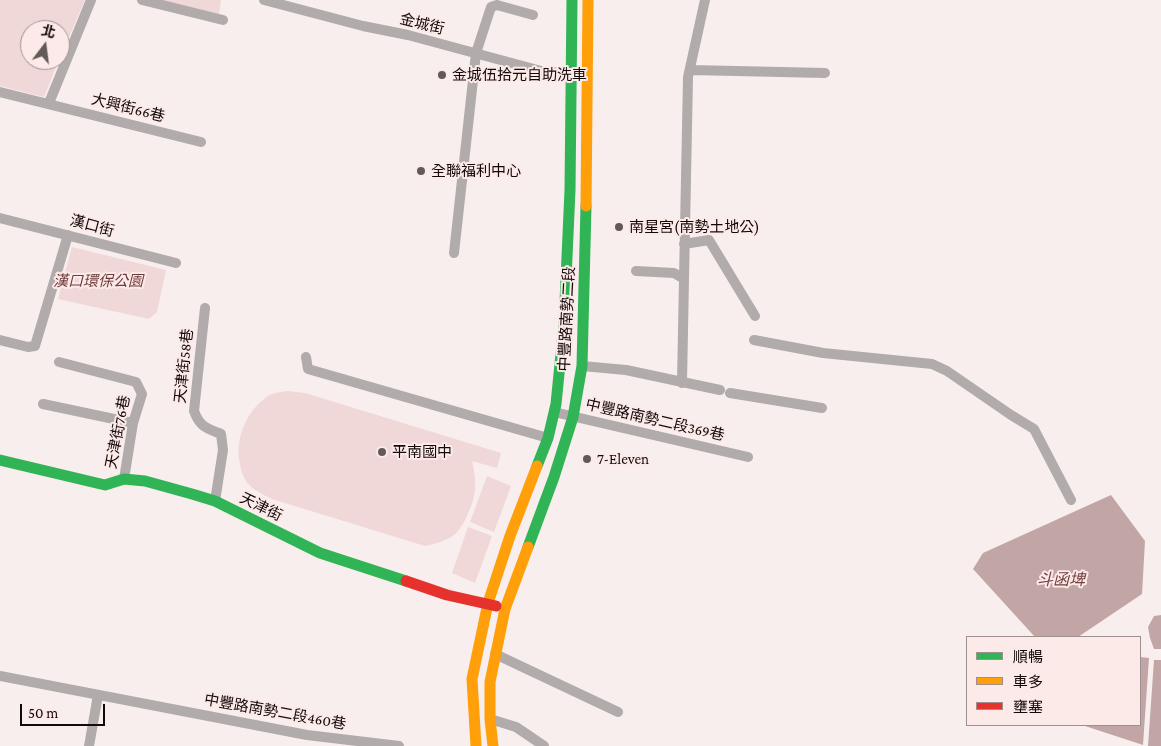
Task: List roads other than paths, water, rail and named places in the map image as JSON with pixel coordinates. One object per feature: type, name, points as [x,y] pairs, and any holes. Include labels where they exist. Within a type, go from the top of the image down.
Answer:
[{"type":"main road","name":"中豐路南勢二段","points":[[476,746],[472,679],[488,603],[510,536],[548,438],[554,412],[564,324],[570,190],[572,0]]},
{"type":"main road","name":"中豐路南勢二段","points":[[493,746],[490,719],[490,682],[505,608],[554,477],[573,417],[582,366],[586,259],[588,0]]},
{"type":"main road","name":"天津街","points":[[0,460],[105,485],[124,479],[145,481],[215,501],[320,553],[448,595],[505,608]]},
{"type":"street","points":[[48,103],[91,0]]},
{"type":"street","points":[[142,0],[223,20]]},
{"type":"street","name":"金城街","points":[[264,0],[363,26],[408,35],[545,72],[572,73]]},
{"type":"street","points":[[682,383],[688,77],[705,0]]},
{"type":"street","points":[[454,253],[476,53],[491,7],[497,5],[533,15]]},
{"type":"street","points":[[691,70],[825,73]]},
{"type":"street","name":"大興街66巷","points":[[0,92],[201,142]]},
{"type":"street","name":"漢口街","points":[[0,218],[176,264]]},
{"type":"street","points":[[0,340],[28,347],[35,346],[68,235]]},
{"type":"street","points":[[684,244],[709,240],[755,316]]},
{"type":"street","points":[[636,271],[674,273],[684,279]]},
{"type":"street","name":"天津街58巷","points":[[205,308],[194,411],[198,421],[205,428],[221,434],[224,450],[215,501]]},
{"type":"street","points":[[754,340],[823,353],[932,364],[947,371],[1034,429],[1071,500]]},
{"type":"street","points":[[306,358],[308,369],[548,438]]},
{"type":"street","name":"天津街76巷","points":[[59,362],[136,382],[142,394],[133,423],[124,479]]},
{"type":"street","points":[[582,366],[626,370],[725,392],[822,408]]},
{"type":"street","points":[[43,404],[133,423]]},
{"type":"street","name":"中豐路南勢二段369巷","points":[[554,412],[748,457]]},
{"type":"street","points":[[495,654],[618,712]]},
{"type":"street","name":"中豐路南勢二段460巷","points":[[0,676],[318,741],[399,746]]},
{"type":"street","points":[[89,746],[98,695]]},
{"type":"street","points":[[490,719],[516,727],[544,746]]},
{"type":"water","name":"斗函埤","points":[[1111,495],[1145,541],[1142,594],[1079,636],[1034,636],[973,569],[983,553]]},
{"type":"water","points":[[1161,615],[1161,649],[1154,649],[1148,627],[1154,616]]},
{"type":"water","points":[[1141,657],[1149,658],[1143,745],[1085,726],[1141,726]]},
{"type":"water","points":[[1154,660],[1161,660],[1161,746],[1148,746]]},
{"type":"place","name":"金城伍拾元自助洗車","points":[[442,75]]},
{"type":"place","name":"全聯福利中心","points":[[421,171]]},
{"type":"place","name":"南星宮(南勢土地公)","points":[[619,227]]},
{"type":"place","name":"平南國中","points":[[382,452]]},
{"type":"place","name":"7-Eleven","points":[[587,459]]},
{"type":"park label","name":"漢口環保公園","points":[[98,281]]}]
